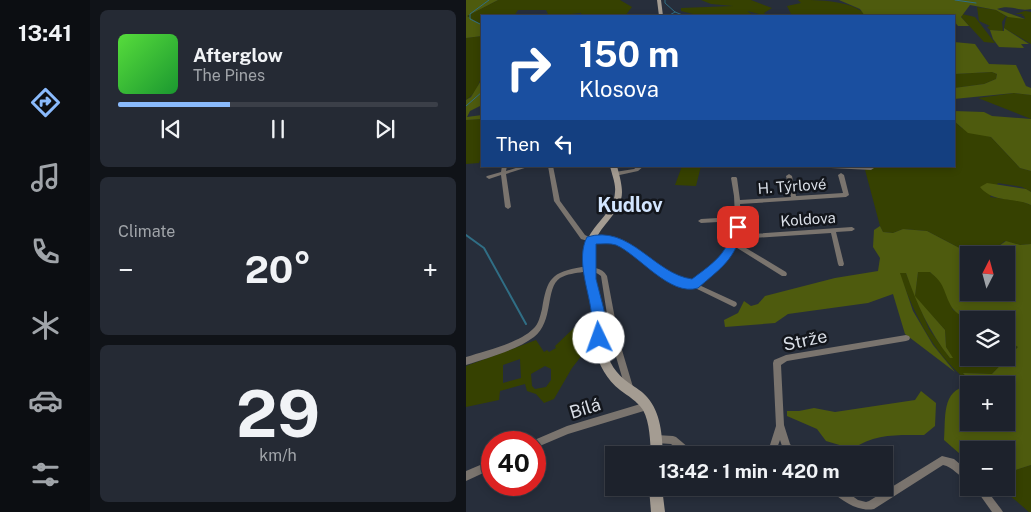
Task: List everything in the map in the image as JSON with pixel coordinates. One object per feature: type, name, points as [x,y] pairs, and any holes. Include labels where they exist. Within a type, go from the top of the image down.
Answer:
[{"type":"street","points":[[659,0],[661,15]]},
{"type":"street","points":[[489,177],[504,169],[521,167]]},
{"type":"street","points":[[550,167],[553,188],[563,211],[582,236],[591,240],[618,241],[669,277],[694,285],[734,304]]},
{"type":"street","points":[[640,167],[636,170],[614,170],[619,189],[617,202],[591,240],[590,270],[603,361],[615,378],[639,396],[647,406],[656,446]]},
{"type":"street","points":[[851,167],[871,168]]},
{"type":"street","points":[[504,169],[508,207]]},
{"type":"street","name":"H. Týrlové","points":[[739,202],[846,195],[841,175]]},
{"type":"street","points":[[788,176],[794,198]]},
{"type":"street","points":[[694,285],[726,258],[735,240],[739,219],[739,202],[734,178]]},
{"type":"street","points":[[701,221],[739,219]]},
{"type":"street","name":"Koldova","points":[[735,240],[852,229]]},
{"type":"street","points":[[833,230],[841,264]]},
{"type":"street","points":[[735,240],[784,274]]},
{"type":"street","points":[[466,361],[521,341],[538,330],[544,314],[547,292],[556,278],[569,272],[599,271],[604,276],[615,340],[630,390]]},
{"type":"street","name":"Strže","points":[[786,446],[780,425],[776,367],[782,359],[906,338]]},
{"type":"street","name":"Bílá","points":[[546,439],[568,430],[647,406]]},
{"type":"street","points":[[773,446],[780,425]]},
{"type":"street","points":[[656,439],[673,440],[680,446]]},
{"type":"street","points":[[893,491],[942,460],[951,462],[960,469]]},
{"type":"street","points":[[466,476],[481,469]]},
{"type":"street","points":[[657,496],[658,512]]},
{"type":"street","points":[[845,496],[854,503],[865,507],[886,496]]},
{"type":"street","points":[[986,496],[998,512]]},
{"type":"green space","points":[[466,0],[498,0],[467,16],[481,24],[481,36],[466,38]]},
{"type":"green space","points":[[498,0],[620,0],[632,7],[626,15],[582,15],[581,13],[548,15],[546,10],[518,10],[515,15],[481,15],[481,24],[467,16]]},
{"type":"green space","points":[[701,0],[751,0],[772,8],[764,13],[766,15],[747,11],[753,15],[697,15],[681,11],[681,8],[733,6],[711,4]]},
{"type":"green space","points":[[798,0],[843,4],[852,6],[866,15],[792,15],[787,6],[801,3]]},
{"type":"green space","points":[[839,0],[1031,0],[1031,9],[1022,10],[1006,7],[997,9],[1025,19],[1008,17],[996,10],[970,5],[961,17],[969,26],[958,26],[955,22],[955,15],[864,15],[860,9]]},
{"type":"green space","points":[[977,7],[996,10],[1006,16],[1002,22],[1003,31],[990,30],[987,27],[990,26],[979,21]]},
{"type":"green space","points":[[1025,11],[1031,12],[1031,44],[1004,28],[1008,16],[1025,19],[1021,15],[1024,14],[1015,14]]},
{"type":"green space","points":[[962,14],[975,17],[995,43],[984,42],[962,18]]},
{"type":"green space","points":[[1004,28],[1029,44],[1021,44],[1024,48],[999,47],[993,39],[990,30],[1004,31]]},
{"type":"green space","points":[[481,36],[480,80],[473,94],[466,100],[466,38]]},
{"type":"green space","points":[[955,42],[975,44],[989,64],[1016,65],[1026,86],[1031,88],[1031,95],[1014,93],[955,99],[955,88],[984,84],[996,79],[997,74],[992,72],[955,74]]},
{"type":"green space","points":[[992,72],[997,74],[996,79],[984,84],[955,88],[955,74]]},
{"type":"green space","points":[[481,81],[481,106],[470,111],[467,117],[481,115],[481,119],[466,120],[466,100],[471,97]]},
{"type":"green space","points":[[1014,93],[1031,95],[1031,119],[978,98]]},
{"type":"green space","points":[[955,111],[984,112],[992,116],[1031,119],[1031,171],[1020,168],[991,137],[968,133],[955,122]]},
{"type":"green space","points":[[481,119],[481,157],[479,163],[466,164],[466,120]]},
{"type":"green space","points":[[955,122],[962,128],[991,137],[1020,168],[1031,171],[1031,192],[1022,187],[998,183],[990,197],[1021,201],[1031,205],[1031,244],[1020,245],[1005,241],[998,246],[960,246],[960,248],[927,231],[903,229],[893,233],[883,232],[864,167],[955,167]]},
{"type":"green space","points":[[682,167],[701,167],[696,186],[675,185]]},
{"type":"green space","points":[[987,183],[1026,189],[1031,192],[1031,205],[997,198],[985,192],[980,187]]},
{"type":"green space","points":[[880,226],[883,232],[893,233],[903,229],[927,231],[960,248],[960,301],[1015,301],[1015,246],[999,246],[1006,241],[1020,245],[1031,244],[1031,465],[1015,470],[1015,441],[960,441],[960,454],[944,440],[945,414],[949,399],[953,393],[960,389],[960,431],[1015,431],[1015,376],[966,376],[963,373],[992,374],[1000,366],[1015,366],[1015,350],[1018,347],[1015,345],[1015,311],[960,311],[959,314],[953,309],[944,289],[930,272],[918,272],[915,296],[906,273],[900,273],[913,311],[933,345],[955,372],[905,334],[893,294],[868,303],[788,314],[775,323],[725,327],[724,320],[738,313],[744,301],[751,306],[758,304],[765,296],[835,278],[878,271],[880,258],[873,247],[874,230]]},
{"type":"green space","points":[[918,272],[930,272],[942,282],[953,310],[960,314],[960,366],[1000,366],[992,374],[963,373],[966,376],[962,376],[947,362],[928,335],[912,305],[899,273],[906,273],[915,295]],"holes":[[[916,298],[945,330],[946,347],[952,358],[950,358],[929,329]]]},
{"type":"green space","points":[[915,296],[945,330],[946,347],[953,358],[950,358],[930,328]]},
{"type":"green space","points":[[592,321],[593,341],[572,368],[554,399],[544,403],[536,394],[527,391],[525,384],[500,391],[499,400],[466,407],[466,366],[536,340],[544,352],[547,350],[549,352],[556,348],[555,346],[576,326]],"holes":[[[520,359],[521,378],[503,383],[503,365]],[[545,366],[551,369],[551,380],[546,387],[535,389],[532,386],[531,374]]]},
{"type":"green space","points":[[921,391],[936,403],[935,426],[924,435],[887,436],[870,440],[858,446],[843,446],[826,441],[817,429],[787,416],[787,411],[814,408],[835,412],[915,400]]},
{"type":"green space","points":[[1031,465],[1031,512],[1010,496],[1015,496],[1015,470]]},
{"type":"waterway","points":[[481,24],[470,19],[470,14],[489,0]]},
{"type":"waterway","points":[[665,0],[665,3],[675,12]]},
{"type":"waterway","points":[[955,0],[976,3]]},
{"type":"waterway","points":[[670,15],[675,12]]},
{"type":"waterway","points":[[675,12],[682,15]]},
{"type":"waterway","points":[[466,106],[481,93]]},
{"type":"waterway","points":[[466,235],[484,248],[526,324]]},
{"type":"district","name":"Kudlov","points":[[630,205]]},
{"type":"route","points":[[599,338],[597,310],[590,279],[591,240],[618,241],[669,277],[694,285],[726,258],[734,242],[738,227]]}]
